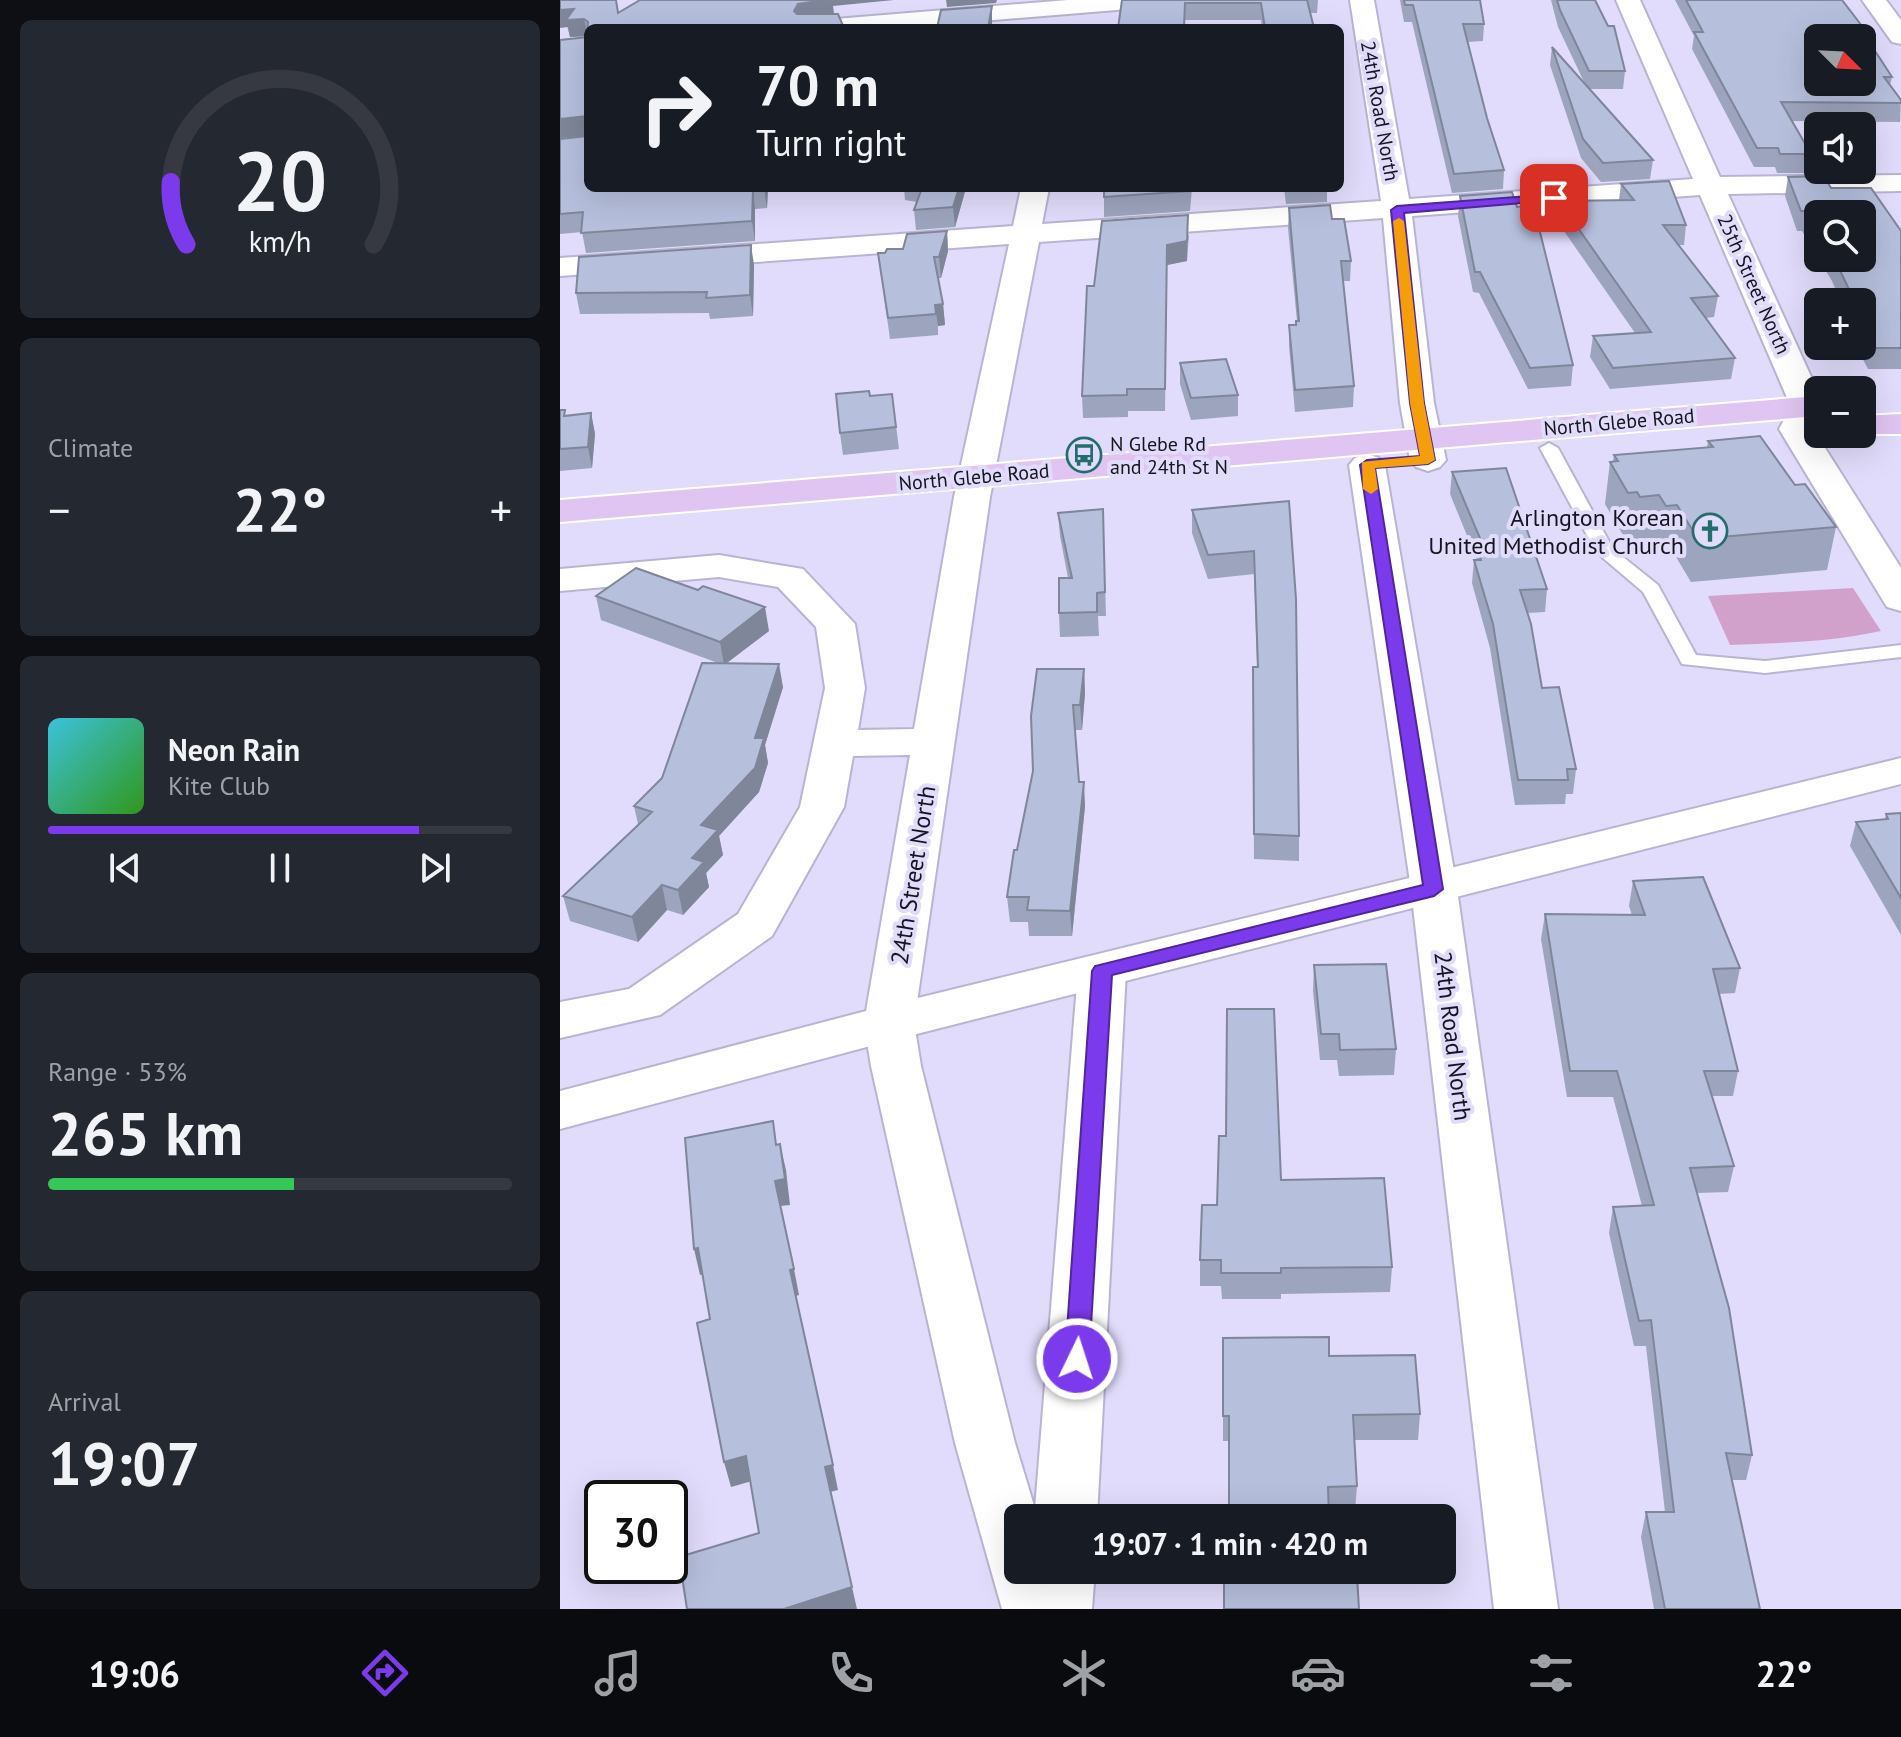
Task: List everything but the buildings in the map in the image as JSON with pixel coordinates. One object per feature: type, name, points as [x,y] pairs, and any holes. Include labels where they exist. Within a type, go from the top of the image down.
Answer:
[{"type":"main road","points":[[1876,404],[1901,403]]},
{"type":"main road","name":"North Glebe Road","points":[[560,532],[975,487],[1804,417]]},
{"type":"main road","name":"North Glebe Road","points":[[560,511],[1367,465],[1425,449],[1549,448],[1804,418]]},
{"type":"main road","points":[[1876,425],[1901,424]]},
{"type":"street","points":[[913,24],[1066,18],[1153,0]]},
{"type":"street","name":"24th Road North","points":[[1362,0],[1397,210],[1417,403],[1425,449]]},
{"type":"street","name":"25th Street North","points":[[1628,0],[1804,403]]},
{"type":"street","points":[[1874,0],[1901,37]]},
{"type":"street","points":[[560,267],[1711,186],[1901,183]]},
{"type":"street","name":"24th Street North","points":[[1004,1507],[985,1443],[889,1023],[975,487],[1034,192]]},
{"type":"street","name":"25th Street North","points":[[1826,448],[1901,599]]},
{"type":"street","name":"24th Road North","points":[[1367,465],[1434,889],[1526,1609]]},
{"type":"street","points":[[560,580],[719,566],[790,577],[835,624],[845,688],[822,807],[755,925],[643,1003],[560,1020]]},
{"type":"street","points":[[836,744],[935,741]]},
{"type":"street","points":[[560,1110],[889,1023],[1901,771]]},
{"type":"street","points":[[1067,1504],[1102,971]]},
{"type":"street","points":[[1026,1584],[1034,1609]]},
{"type":"street","points":[[1060,1609],[1062,1584]]},
{"type":"lane","points":[[1549,448],[1605,552],[1651,589],[1689,660],[1765,667],[1901,651]]},
{"type":"shaded area","points":[[1853,588],[1881,631],[1825,640],[1730,645],[1708,596]]},
{"type":"slow traffic","points":[[1371,489],[1367,465],[1428,460],[1417,403],[1399,221]]},
{"type":"place","name":"N Glebe Rd and 24th St N","points":[[1084,455]]},
{"type":"place","name":"Arlington Korean United Methodist Church","points":[[1710,531]]},
{"type":"route","points":[[1077,1359],[1102,971],[1434,889],[1367,465],[1428,460],[1417,403],[1397,210],[1554,198]]}]
